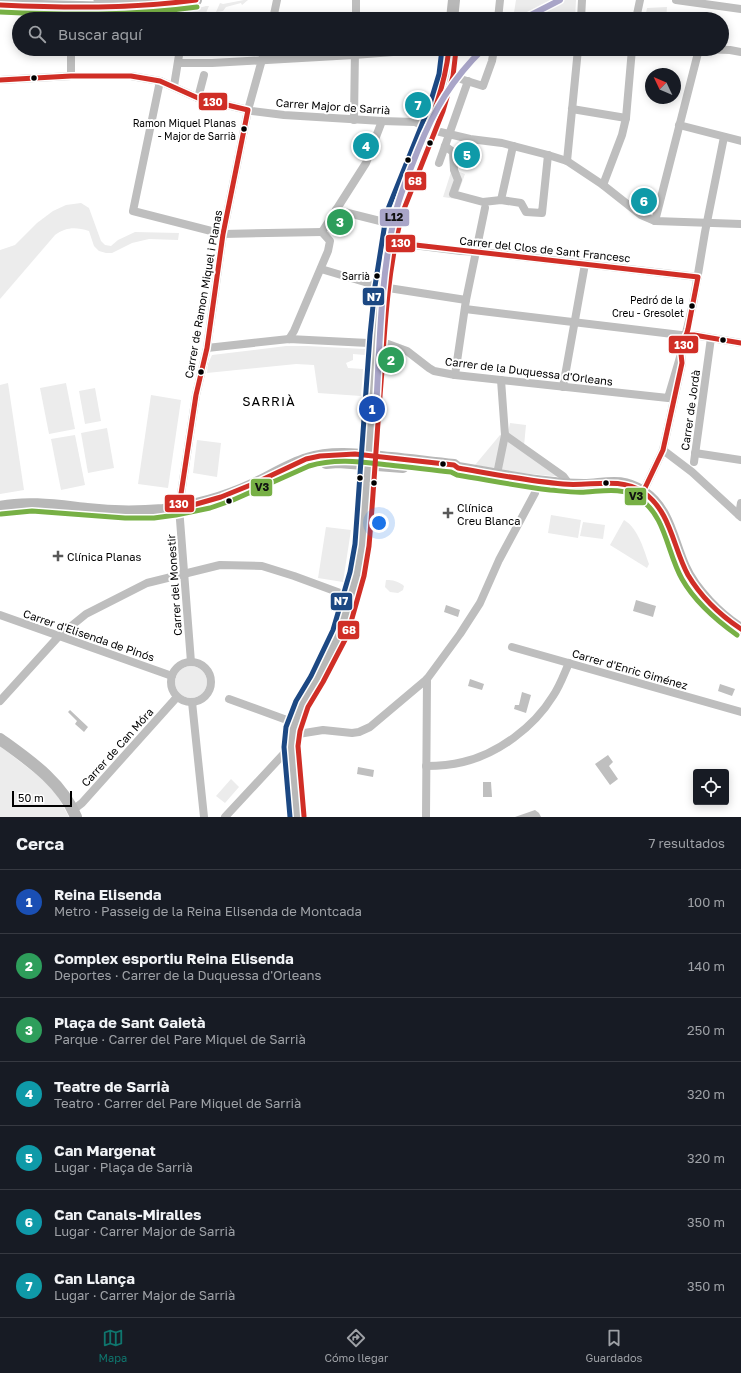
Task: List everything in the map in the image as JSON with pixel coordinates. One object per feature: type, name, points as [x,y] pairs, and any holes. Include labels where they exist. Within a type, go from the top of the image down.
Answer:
[{"type":"highway","points":[[101,0],[118,3],[140,3],[166,0]]},
{"type":"street","points":[[274,12],[277,0]]},
{"type":"street","points":[[356,0],[356,12]]},
{"type":"street","points":[[453,12],[454,0]]},
{"type":"street","points":[[499,12],[500,0]]},
{"type":"street","points":[[581,12],[582,0]]},
{"type":"street","points":[[637,12],[640,0]]},
{"type":"street","points":[[676,0],[741,9]]},
{"type":"street","points":[[80,12],[154,6],[190,1],[186,12]]},
{"type":"street","points":[[0,5],[62,12]]},
{"type":"street","points":[[729,50],[741,52]]},
{"type":"street","points":[[71,56],[71,76]]},
{"type":"street","points":[[174,86],[180,56]]},
{"type":"street","name":"Carrer de Ramon Miquel i Planas","points":[[179,507],[196,395],[207,348],[223,234],[248,110],[263,56]]},
{"type":"street","points":[[179,63],[212,63],[308,56]]},
{"type":"street","points":[[354,56],[354,120]]},
{"type":"street","points":[[297,817],[293,735],[302,704],[317,679],[340,633],[357,574],[362,545],[377,336],[382,287],[392,224],[395,212],[448,75],[449,56]]},
{"type":"street","points":[[448,75],[483,86],[493,56]]},
{"type":"street","points":[[567,161],[577,56]]},
{"type":"street","points":[[604,185],[622,135],[626,118],[631,56]]},
{"type":"street","points":[[655,221],[697,56]]},
{"type":"street","points":[[198,98],[204,75]]},
{"type":"street","name":"Carrer Major de Sarrià","points":[[0,80],[71,76],[125,76],[160,81],[198,98],[248,110],[284,115],[354,120],[414,122],[436,131],[548,154],[567,161],[604,185],[641,215],[655,221],[741,224]]},
{"type":"street","points":[[160,81],[133,211],[223,234],[322,232],[329,240],[330,244],[294,332],[289,339]]},
{"type":"street","points":[[439,163],[468,81]]},
{"type":"street","points":[[572,109],[626,118]]},
{"type":"street","points":[[322,232],[366,162],[382,121]]},
{"type":"street","points":[[679,125],[741,141]]},
{"type":"street","points":[[643,492],[664,450],[682,363],[681,354],[698,277],[705,232],[708,224],[724,137]]},
{"type":"street","points":[[445,146],[453,152],[454,170],[458,180],[453,194],[484,205],[501,200],[521,203],[526,212],[542,213],[548,154]]},
{"type":"street","points":[[501,200],[513,146]]},
{"type":"street","points":[[455,375],[484,205]]},
{"type":"street","points":[[336,210],[392,224]]},
{"type":"street","name":"Carrer del Clos de Sant Francesc","points":[[389,242],[698,277]]},
{"type":"street","points":[[563,387],[585,264]]},
{"type":"street","points":[[321,269],[368,283]]},
{"type":"street","points":[[382,287],[466,305],[574,322],[694,335],[741,343]]},
{"type":"street","name":"Carrer de Jordà","points":[[711,338],[694,458],[741,460]]},
{"type":"street","name":"Carrer de la Duquessa d'Orleans","points":[[207,348],[289,339],[388,344],[407,351],[428,368],[455,375],[668,398],[681,354]]},
{"type":"street","points":[[497,474],[505,435],[501,380]]},
{"type":"street","points":[[505,435],[563,476],[569,484]]},
{"type":"street","points":[[664,450],[692,472],[740,516]]},
{"type":"street","points":[[0,507],[24,504],[90,510],[161,510],[193,505],[221,497],[306,459],[320,456],[355,454],[454,465],[458,468],[537,481],[569,484],[616,483],[630,486],[643,492],[658,505],[662,511],[685,569],[693,583],[703,596],[741,629]]},
{"type":"street","points":[[229,699],[293,735],[323,730],[352,733],[363,731],[370,727],[427,679],[460,634],[480,603],[499,560],[535,493],[537,481]]},
{"type":"street","points":[[740,516],[741,503]]},
{"type":"street","name":"Carrer del Monestir","points":[[179,507],[191,662]]},
{"type":"street","points":[[0,701],[59,636],[86,614],[147,583],[220,565],[262,566],[351,597]]},
{"type":"street","name":"Carrer d'Elisenda de Pinós","points":[[0,615],[172,676]]},
{"type":"street","name":"Carrer d'Enric Giménez","points":[[512,646],[741,712]]},
{"type":"street","points":[[191,662],[197,663],[205,668],[210,674],[211,680],[210,690],[207,695],[202,699],[192,702],[181,700],[177,697],[170,682],[176,668],[191,662]]},
{"type":"street","points":[[426,766],[448,766],[464,762],[495,750],[511,740],[529,725],[545,708],[553,696],[569,663]]},
{"type":"street","points":[[426,817],[427,679]]},
{"type":"street","name":"Carrer de Can Móra","points":[[74,813],[177,697]]},
{"type":"street","points":[[192,702],[204,817]]},
{"type":"street","points":[[224,817],[293,735]]},
{"type":"street","points":[[0,739],[38,767],[46,775],[59,790],[74,813]]},
{"type":"shaded area","points":[[248,0],[242,5],[241,3],[226,7],[223,11],[216,12],[220,3],[223,4]]},
{"type":"shaded area","points":[[516,0],[576,0],[575,12],[514,12]]},
{"type":"shaded area","points":[[209,6],[206,12],[192,12],[195,9]]},
{"type":"shaded area","points":[[667,7],[667,12],[646,12],[647,8]]},
{"type":"shaded area","points":[[452,169],[465,174],[456,199],[443,197]]},
{"type":"shaded area","points":[[81,203],[89,208],[101,241],[105,245],[111,246],[118,240],[135,232],[179,233],[178,240],[149,239],[132,243],[112,253],[106,253],[99,251],[94,246],[89,231],[75,228],[63,230],[55,235],[0,299],[0,250],[15,245],[37,223],[53,211],[66,205]]},
{"type":"shaded area","points":[[339,215],[348,217],[345,236],[327,233],[334,217]]},
{"type":"shaded area","points":[[286,346],[365,349],[365,355],[353,354],[353,360],[346,363],[348,368],[363,369],[361,396],[318,393],[314,365],[296,364],[207,373],[208,364],[212,355]]},
{"type":"shaded area","points":[[8,383],[24,490],[0,494],[0,385]]},
{"type":"shaded area","points":[[66,383],[75,429],[49,434],[40,388]]},
{"type":"shaded area","points":[[95,388],[101,421],[85,424],[79,391]]},
{"type":"shaded area","points":[[151,395],[181,400],[168,488],[138,484]]},
{"type":"shaded area","points":[[510,423],[526,425],[524,446],[563,477],[500,471]]},
{"type":"shaded area","points":[[107,428],[114,468],[88,473],[81,433]]},
{"type":"shaded area","points":[[75,435],[85,485],[61,490],[51,439]]},
{"type":"shaded area","points":[[500,435],[503,438],[495,469],[475,465]]},
{"type":"shaded area","points":[[197,440],[221,443],[217,477],[193,473]]},
{"type":"shaded area","points":[[551,515],[581,520],[578,538],[548,533]]},
{"type":"shaded area","points":[[624,520],[633,528],[643,546],[649,564],[647,568],[610,545]]},
{"type":"shaded area","points":[[583,522],[605,525],[603,539],[580,536]]},
{"type":"shaded area","points":[[326,527],[351,530],[343,582],[318,578]]},
{"type":"shaded area","points":[[386,580],[400,583],[404,586],[403,590],[398,593],[390,592],[385,587]]},
{"type":"shaded area","points":[[636,600],[656,606],[653,617],[633,611]]},
{"type":"shaded area","points":[[446,605],[460,610],[458,617],[444,612]]},
{"type":"shaded area","points":[[188,666],[194,666],[203,670],[207,682],[203,694],[194,698],[188,698],[179,694],[175,685],[175,679],[179,670]]},
{"type":"shaded area","points":[[470,679],[484,684],[482,690],[468,686]]},
{"type":"shaded area","points":[[720,684],[735,689],[732,696],[718,691]]},
{"type":"shaded area","points":[[522,692],[531,695],[526,713],[514,709],[515,705],[519,705]]},
{"type":"shaded area","points":[[70,710],[88,727],[84,732],[75,724],[77,721],[68,712]]},
{"type":"shaded area","points":[[0,746],[41,778],[56,793],[69,817],[0,817]]},
{"type":"shaded area","points":[[608,755],[613,762],[609,766],[618,779],[610,785],[595,764]]},
{"type":"shaded area","points":[[358,767],[374,770],[373,777],[357,774]]},
{"type":"shaded area","points":[[231,779],[239,787],[225,803],[216,796]]},
{"type":"shaded area","points":[[483,782],[491,782],[492,797],[483,797]]},
{"type":"shaded area","points":[[535,810],[541,817],[515,817]]},
{"type":"transit line","name":"130","points":[[0,5],[98,7],[147,5],[196,0]]},
{"type":"transit line","name":"L12","points":[[537,12],[560,0]]},
{"type":"transit line","points":[[148,12],[197,7]]},
{"type":"transit line","points":[[0,12],[12,12]]},
{"type":"transit line","name":"N7","points":[[290,817],[284,747],[286,727],[296,701],[311,676],[333,630],[350,572],[355,544],[370,335],[375,286],[385,223],[388,209],[429,107],[439,74],[441,56]]},
{"type":"transit line","name":"130","points":[[448,56],[445,75],[438,99],[403,193],[389,242],[698,277],[688,329],[681,354],[682,363],[663,450],[643,492]]},
{"type":"transit line","name":"68","points":[[304,816],[298,746],[300,731],[308,707],[347,636],[364,576],[369,546],[386,312],[394,253],[402,214],[443,111],[453,76],[455,56]]},
{"type":"transit line","name":"L12","points":[[376,409],[383,290],[389,242],[399,201],[404,184],[437,108],[453,84],[476,56]]},
{"type":"transit line","name":"130","points":[[0,80],[71,76],[131,76],[160,81],[198,98],[248,110],[223,234],[207,348],[196,395],[179,507],[193,505],[221,497],[306,459],[320,456],[355,454],[454,465],[458,468],[550,483],[573,485],[604,483],[624,484],[643,492],[660,509],[666,519],[683,564],[693,583],[712,605],[741,629]]},
{"type":"transit line","name":"130","points":[[686,335],[741,343]]},
{"type":"transit line","name":"V3","points":[[1,514],[32,511],[125,518],[154,518],[176,515],[210,508],[233,500],[309,466],[339,461],[451,472],[457,475],[550,490],[577,492],[620,491],[639,498],[648,506],[661,525],[677,569],[687,587],[706,610],[737,635]]},
{"type":"place","name":"Can Llança","points":[[418,105]]},
{"type":"place","name":"Ramon Miquel Planas - Major de Sarrià","points":[[244,129]]},
{"type":"place","name":"Teatre de Sarrià","points":[[366,146]]},
{"type":"place","name":"Can Margenat","points":[[467,155]]},
{"type":"place","name":"Can Canals-Miralles","points":[[644,201]]},
{"type":"place","name":"Plaça de Sant Gaietà","points":[[340,222]]},
{"type":"place","name":"Sarrià","points":[[377,276]]},
{"type":"place","name":"Pedró de la Creu - Gresolet","points":[[692,306]]},
{"type":"place","name":"Complex esportiu Reina Elisenda","points":[[391,360]]},
{"type":"place","name":"Reina Elisenda","points":[[372,409]]},
{"type":"place","name":"Clínica Creu Blanca","points":[[448,513]]},
{"type":"place","name":"Clínica Planas","points":[[58,556]]},
{"type":"district","name":"SARRIÀ","points":[[269,401]]}]
